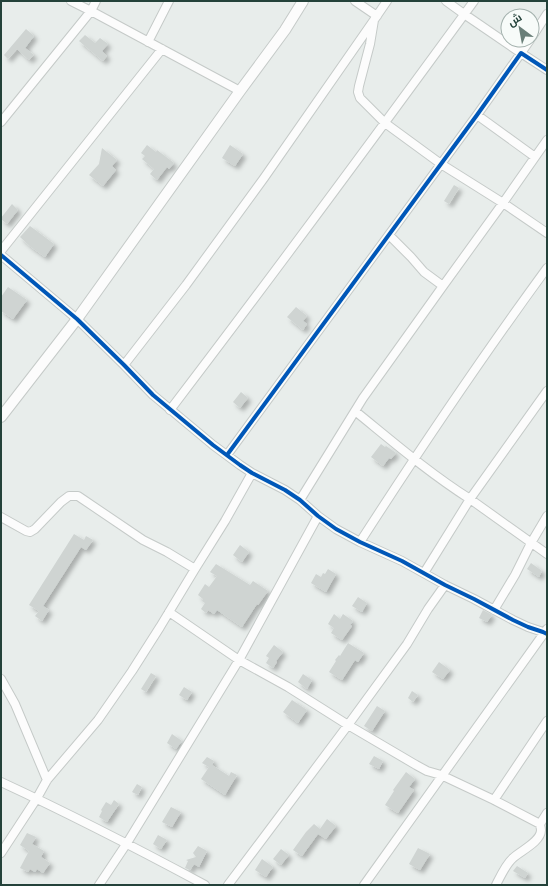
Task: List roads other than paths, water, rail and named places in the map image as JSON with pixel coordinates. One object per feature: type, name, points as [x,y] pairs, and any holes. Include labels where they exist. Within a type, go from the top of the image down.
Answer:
[{"type":"street","points":[[71,1],[240,91]]},
{"type":"street","points":[[1,122],[91,11],[96,1]]},
{"type":"street","points":[[148,42],[169,1]]},
{"type":"street","points":[[1,417],[77,319],[285,30],[303,1]]},
{"type":"street","points":[[355,1],[375,18]]},
{"type":"street","points":[[124,365],[186,285],[260,184],[387,1]]},
{"type":"street","points":[[446,1],[547,70]]},
{"type":"street","points":[[170,410],[236,325],[474,1]]},
{"type":"street","points":[[540,25],[547,14]]},
{"type":"street","points":[[375,18],[359,86],[358,92],[360,98],[384,123],[441,164],[547,233]]},
{"type":"street","points":[[227,456],[524,48]]},
{"type":"street","points":[[162,49],[2,257],[77,319],[153,395],[227,456],[252,473],[285,490],[300,500],[336,529],[360,542],[402,561],[445,585],[528,627],[546,632],[441,775],[419,809],[364,885]]},
{"type":"street","points":[[477,115],[535,157]]},
{"type":"street","points":[[300,500],[362,398],[547,140]]},
{"type":"street","points":[[389,235],[424,272],[443,286]]},
{"type":"street","points":[[360,542],[505,324],[547,268]]},
{"type":"street","points":[[424,573],[470,499],[547,391]]},
{"type":"street","points":[[355,411],[449,486],[470,499],[547,554]]},
{"type":"street","points":[[1,853],[47,780],[98,720],[132,671],[225,521],[252,473]]},
{"type":"street","points":[[1,517],[30,532],[69,496],[78,496],[143,540],[167,552],[195,569]]},
{"type":"street","points":[[99,885],[127,843],[239,660],[318,516]]},
{"type":"street","points":[[494,610],[547,516]]},
{"type":"street","points":[[228,885],[407,644],[428,609],[445,585]]},
{"type":"street","points":[[169,612],[239,660],[288,687],[348,725],[416,765],[494,800],[543,826]]},
{"type":"street","points":[[1,679],[15,704],[47,780]]},
{"type":"street","points":[[494,800],[547,721]]},
{"type":"street","points":[[1,782],[37,798],[127,843],[205,885]]},
{"type":"street","points":[[496,885],[513,858],[530,847],[539,837],[547,813]]}]
